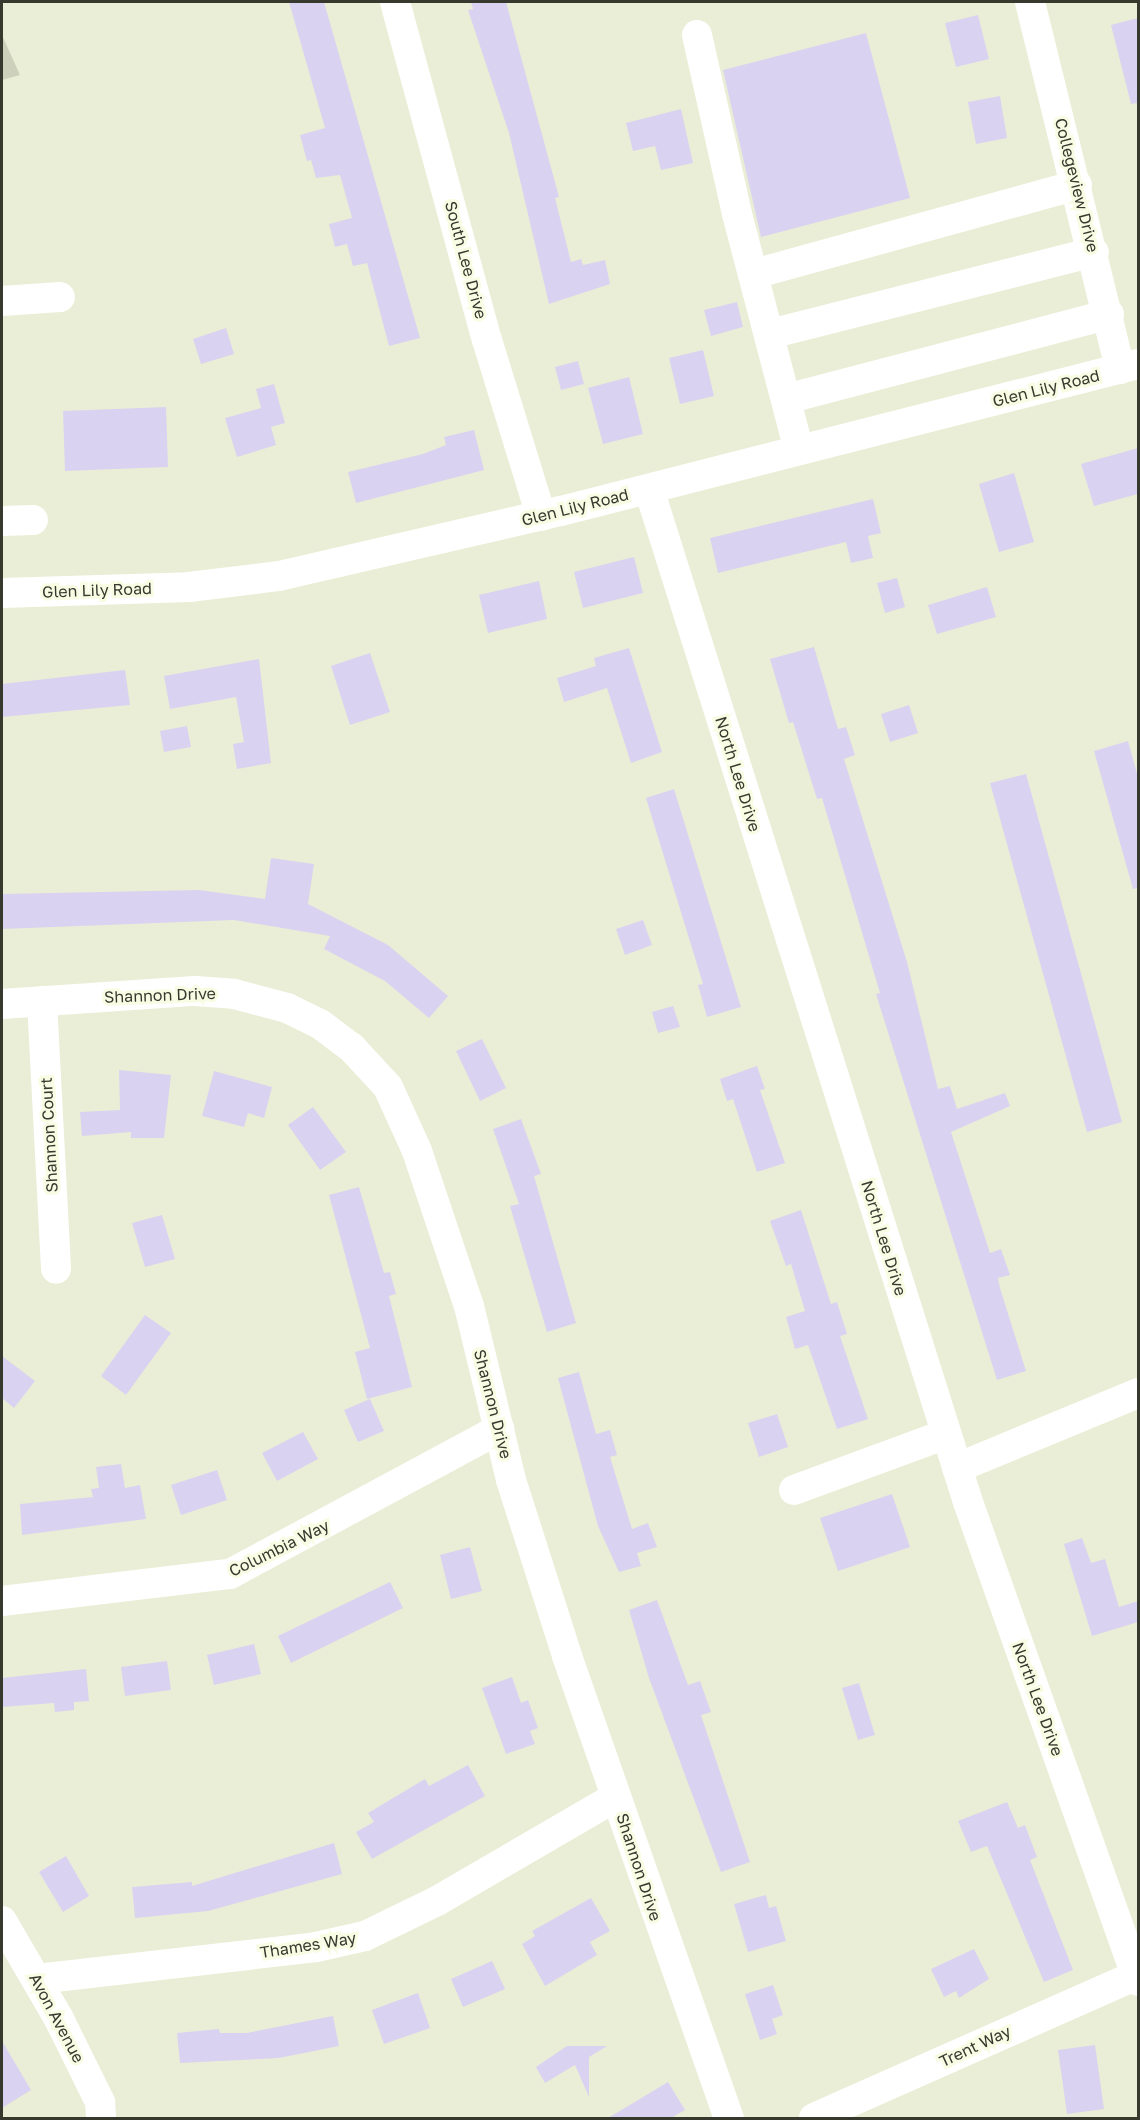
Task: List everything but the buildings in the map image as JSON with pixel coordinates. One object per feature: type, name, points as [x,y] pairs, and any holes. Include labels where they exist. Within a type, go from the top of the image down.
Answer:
[{"type":"street","name":"South Lee Drive","points":[[395,2],[490,350],[541,516]]},
{"type":"street","name":"Collegeview Drive","points":[[1030,2],[1109,314],[1129,366]]},
{"type":"street","points":[[697,35],[799,450]]},
{"type":"street","points":[[754,274],[1077,185]]},
{"type":"street","points":[[770,334],[1094,252]]},
{"type":"street","points":[[2,301],[60,297]]},
{"type":"street","points":[[786,399],[1109,314]]},
{"type":"street","name":"Glen Lily Road","points":[[2,593],[189,587],[270,578],[541,516],[1129,366]]},
{"type":"street","name":"North Lee Drive","points":[[649,489],[957,1468],[1138,1978]]},
{"type":"street","points":[[2,521],[33,520]]},
{"type":"street","name":"Shannon Drive","points":[[2,1004],[195,991],[234,994],[287,1008],[351,1047],[388,1088],[417,1151],[469,1306],[499,1429],[538,1568],[729,2118]]},
{"type":"street","name":"Shannon Court","points":[[42,1001],[56,1269]]},
{"type":"street","points":[[957,1468],[1138,1393]]},
{"type":"street","name":"Columbia Way","points":[[2,1601],[230,1574],[499,1429]]},
{"type":"street","points":[[794,1490],[946,1434]]},
{"type":"street","name":"Thames Way","points":[[37,1979],[316,1947],[365,1936],[437,1902],[616,1797]]},
{"type":"street","name":"Avon Avenue","points":[[2,1921],[37,1979],[100,2102],[101,2118]]},
{"type":"street","name":"Trent Way","points":[[814,2118],[1138,1978]]},
{"type":"green space","points":[[2,35],[20,75],[2,80]]}]
